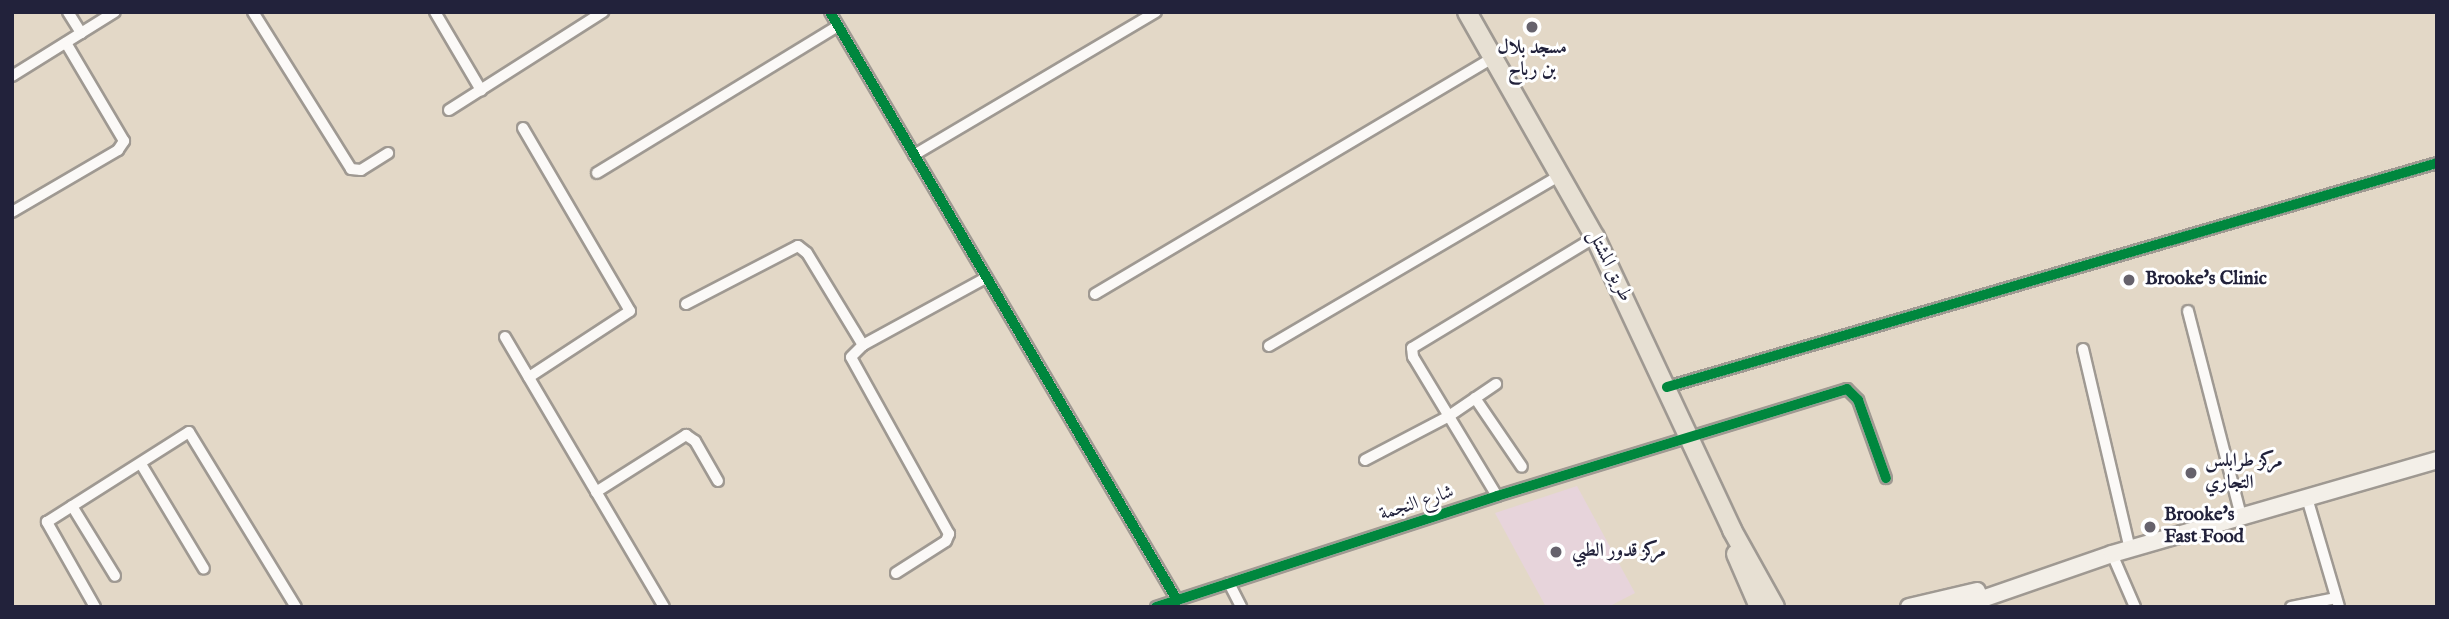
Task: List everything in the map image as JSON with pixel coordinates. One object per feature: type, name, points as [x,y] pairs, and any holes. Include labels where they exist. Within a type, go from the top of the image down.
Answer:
[{"type":"main road","name":"طريق المشتل","points":[[1467,12],[1562,174],[1595,237],[1732,530],[1775,607]]},
{"type":"main road","points":[[1959,607],[2027,581],[2112,554],[2437,460]]},
{"type":"main road","name":"طريق المشتل","points":[[1732,530],[1735,550],[1759,607]]},
{"type":"main road","points":[[1909,607],[2027,581]]},
{"type":"street","points":[[68,12],[81,33]]},
{"type":"street","points":[[12,76],[115,12]]},
{"type":"street","points":[[253,12],[351,169],[360,170],[388,153]]},
{"type":"street","points":[[435,12],[481,90]]},
{"type":"street","points":[[449,110],[604,12]]},
{"type":"street","points":[[830,12],[836,27],[1177,600]]},
{"type":"street","points":[[914,155],[1156,12]]},
{"type":"street","points":[[597,173],[836,27]]},
{"type":"street","points":[[12,212],[118,150],[124,141],[66,43]]},
{"type":"street","points":[[1095,294],[1492,58]]},
{"type":"street","points":[[523,128],[630,311],[528,377]]},
{"type":"street","points":[[1667,387],[2066,275],[2437,163]]},
{"type":"street","points":[[1269,346],[1562,174]]},
{"type":"street","points":[[1497,496],[1413,356],[1415,344],[1595,237]]},
{"type":"street","points":[[686,304],[798,246],[807,253],[863,345]]},
{"type":"street","points":[[896,573],[946,541],[949,534],[852,365],[854,351],[986,278]]},
{"type":"street","points":[[2188,311],[2241,516]]},
{"type":"street","points":[[505,337],[664,607]]},
{"type":"street","points":[[2083,349],[2130,549]]},
{"type":"street","points":[[1365,460],[1449,416],[1496,384]]},
{"type":"street","name":"شارع النجمة","points":[[1158,607],[1497,496],[1847,389],[1857,400],[1886,478]]},
{"type":"street","points":[[1475,398],[1522,467]]},
{"type":"street","points":[[95,607],[49,530],[50,517],[141,464],[184,434],[193,434],[296,607]]},
{"type":"street","points":[[596,492],[686,435],[695,440],[718,481]]},
{"type":"street","points":[[141,464],[204,569]]},
{"type":"street","points":[[2291,607],[2337,602],[2307,498]]},
{"type":"street","points":[[72,506],[115,576]]},
{"type":"street","points":[[2112,554],[2135,607]]},
{"type":"street","points":[[1229,583],[1241,607]]},
{"type":"shaded area","points":[[1577,486],[1635,593],[1608,607],[1546,607],[1495,513]]},
{"type":"cycle path","points":[[830,12],[1177,600]]},
{"type":"cycle path","points":[[1667,387],[2437,163]]},
{"type":"cycle path","points":[[1156,607],[1497,496],[1847,389],[1858,400],[1886,478]]},
{"type":"place","name":"مسجد بلال بن رباح","points":[[1532,27]]},
{"type":"place","name":"Brooke's Clinic","points":[[2129,280]]},
{"type":"place","name":"مركز طرابلس التجاري","points":[[2191,473]]},
{"type":"place","name":"Brooke's Fast Food","points":[[2150,527]]},
{"type":"place","name":"مركز قدور الطبي","points":[[1556,552]]}]
